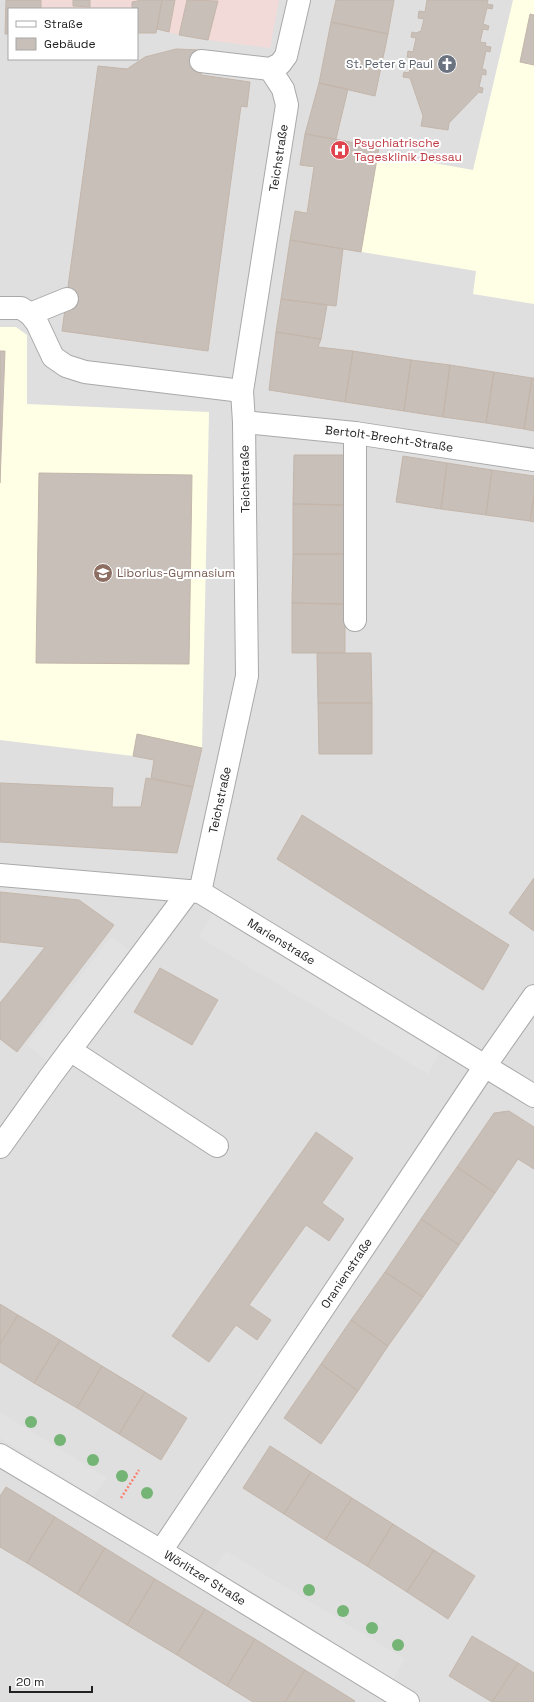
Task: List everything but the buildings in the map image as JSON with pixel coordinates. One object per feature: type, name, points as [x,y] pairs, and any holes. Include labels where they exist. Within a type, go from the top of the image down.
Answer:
[{"type":"street","points":[[201,61],[270,69],[280,64],[286,56],[299,0]]},
{"type":"street","name":"Teichstraße","points":[[194,892],[247,676],[244,422],[242,391],[287,105],[283,89],[270,69]]},
{"type":"street","points":[[30,314],[66,299]]},
{"type":"street","points":[[0,308],[21,308],[30,314],[37,323],[53,357],[66,366],[85,372],[242,391]]},
{"type":"street","name":"Bertolt-Brecht-Straße","points":[[244,422],[356,433],[534,460]]},
{"type":"street","points":[[355,620],[356,433]]},
{"type":"street","name":"Marienstraße","points":[[0,874],[194,892],[534,1096]]},
{"type":"street","points":[[0,1147],[70,1050],[194,892]]},
{"type":"street","name":"Oranienstraße","points":[[161,1551],[485,1066],[534,996]]},
{"type":"street","points":[[70,1050],[217,1146]]},
{"type":"street","name":"Wörlitzer Straße","points":[[0,1455],[161,1551],[408,1702]]},
{"type":"path","points":[[107,1519],[139,1470]]},
{"type":"shaded area","points":[[0,0],[534,0],[534,1702],[0,1702]]},
{"type":"shaded area","points":[[6,0],[279,0],[270,48],[208,40],[156,29],[138,10],[138,8],[8,8],[8,34],[5,34]]},
{"type":"shaded area","name":"Psychiatrische Tagesklinik Dessau","points":[[513,0],[534,0],[534,304],[473,294],[476,271],[290,240],[295,211],[307,212],[314,168],[300,165],[305,134],[379,147],[378,153],[473,170]]},
{"type":"shaded area","name":"Liborius-Gymnasium","points":[[0,327],[16,327],[27,335],[27,404],[209,412],[202,748],[138,735],[133,756],[0,740]]},
{"type":"shaded area","points":[[213,913],[441,1051],[428,1074],[199,937]]},
{"type":"shaded area","points":[[111,937],[133,953],[51,1064],[27,1045]]},
{"type":"shaded area","points":[[0,1412],[107,1478],[93,1496],[0,1438]]},
{"type":"shaded area","points":[[226,1551],[405,1659],[392,1681],[212,1572]]},
{"type":"place","name":"St. Peter & Paul","points":[[447,64]]},
{"type":"place","name":"Psychiatrische Tagesklinik Dessau","points":[[340,150]]},
{"type":"place","name":"Liborius-Gymnasium","points":[[103,573]]}]
